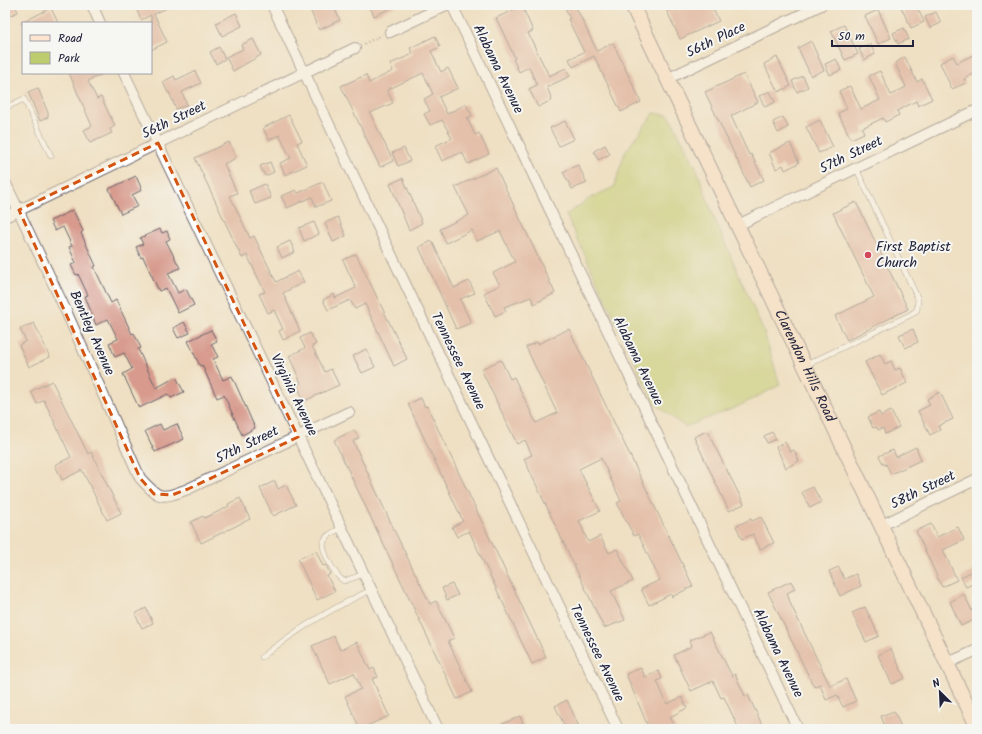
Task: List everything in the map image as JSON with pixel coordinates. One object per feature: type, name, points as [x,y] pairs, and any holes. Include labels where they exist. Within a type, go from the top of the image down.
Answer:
[{"type":"street","points":[[92,5],[100,22]]},
{"type":"street","name":"Tennessee Avenue","points":[[272,5],[618,729]]},
{"type":"street","points":[[390,32],[446,5]]},
{"type":"street","name":"Alabama Avenue","points":[[452,5],[798,729]]},
{"type":"street","name":"Clarendon Hills Road","points":[[632,5],[977,726]]},
{"type":"street","name":"56th Place","points":[[667,79],[821,5]]},
{"type":"street","name":"56th Street","points":[[5,217],[355,48]]},
{"type":"street","name":"Virginia Avenue","points":[[124,74],[438,729]]},
{"type":"street","name":"57th Street","points":[[738,225],[977,110]]},
{"type":"street","name":"Bentley Avenue","points":[[5,182],[66,310],[140,478],[154,494]]},
{"type":"street","name":"57th Street","points":[[154,494],[162,496],[172,495],[188,489],[349,412]]},
{"type":"street","name":"58th Street","points":[[882,525],[977,479]]},
{"type":"street","points":[[948,663],[977,650]]},
{"type":"lane","points":[[5,108],[24,99],[51,156]]},
{"type":"lane","points":[[805,365],[910,315],[917,310],[918,299],[856,168]]},
{"type":"lane","points":[[342,528],[324,540],[323,546],[334,571],[340,579],[344,581],[364,574]]},
{"type":"lane","points":[[262,657],[290,635],[343,603],[372,590]]},
{"type":"path","points":[[355,48],[390,32]]},
{"type":"highlighted area","points":[[158,143],[298,437],[188,489],[172,495],[154,494],[140,478],[19,210]]},
{"type":"green space","points":[[654,113],[669,115],[696,167],[714,218],[764,332],[780,385],[737,407],[685,427],[654,403],[566,215],[590,198],[614,187],[625,152]]},
{"type":"building","points":[[5,5],[15,5],[18,12],[5,18]]},
{"type":"building","points":[[143,5],[173,5],[154,14],[167,42],[152,50],[151,15],[141,20],[136,8]]},
{"type":"building","points":[[308,5],[333,5],[340,20],[319,30]]},
{"type":"building","points":[[369,5],[398,5],[374,16]]},
{"type":"building","points":[[564,5],[575,5],[597,51],[613,43],[641,102],[621,112],[594,56],[573,67],[569,59],[584,52],[568,19],[570,19]]},
{"type":"building","points":[[664,5],[711,5],[719,21],[680,39]]},
{"type":"building","points":[[900,5],[916,5],[924,22],[911,28]]},
{"type":"building","points":[[522,6],[533,31],[528,33],[549,76],[566,68],[570,76],[547,87],[552,100],[538,107],[529,89],[537,85],[529,67],[519,72],[513,59],[515,58],[496,18]]},
{"type":"building","points":[[51,8],[58,22],[23,22]]},
{"type":"building","points":[[878,10],[891,38],[878,44],[865,16]]},
{"type":"building","points":[[936,12],[941,23],[930,28],[925,17]]},
{"type":"building","points":[[236,13],[242,26],[222,36],[216,23]]},
{"type":"building","points":[[844,25],[858,54],[845,60],[831,31]]},
{"type":"building","points":[[904,28],[909,39],[898,44],[893,33]]},
{"type":"building","points":[[435,36],[440,47],[431,51],[441,72],[448,68],[458,88],[439,97],[447,114],[466,104],[472,116],[467,118],[475,135],[479,133],[489,154],[468,164],[462,152],[442,161],[435,146],[452,138],[442,120],[430,125],[424,114],[430,111],[424,99],[433,94],[423,73],[387,90],[393,103],[370,113],[393,161],[380,167],[341,86],[366,75],[369,83],[393,71],[390,64],[413,54],[410,48]]},
{"type":"building","points":[[253,39],[261,55],[233,71],[226,57],[243,49],[241,45]]},
{"type":"building","points":[[811,41],[824,70],[811,76],[798,48]]},
{"type":"building","points":[[870,44],[875,54],[864,60],[859,49]]},
{"type":"building","points":[[219,47],[225,59],[216,64],[210,52]]},
{"type":"building","points":[[977,53],[977,72],[964,79],[966,83],[952,89],[940,63],[953,56],[957,63]]},
{"type":"building","points":[[777,57],[791,86],[778,92],[764,64]]},
{"type":"building","points":[[905,57],[917,82],[922,79],[932,99],[918,106],[916,101],[897,111],[899,115],[885,122],[883,118],[862,128],[864,133],[851,139],[838,113],[847,109],[839,91],[850,86],[861,109],[880,100],[869,76],[880,71],[891,95],[906,87],[895,63]]},
{"type":"building","points":[[836,59],[841,70],[830,75],[825,64]]},
{"type":"building","points":[[195,71],[201,83],[182,92],[187,105],[176,109],[163,82],[174,76],[176,80]]},
{"type":"building","points":[[69,74],[103,74],[88,81],[97,99],[101,97],[115,126],[110,129],[112,133],[90,143],[84,130],[92,126]]},
{"type":"building","points":[[744,74],[758,102],[731,116],[749,155],[751,154],[764,180],[750,187],[705,92]]},
{"type":"building","points":[[803,76],[808,87],[797,92],[792,81]]},
{"type":"building","points":[[38,88],[48,113],[48,117],[40,121],[28,92]]},
{"type":"building","points":[[770,91],[775,102],[765,107],[759,96]]},
{"type":"building","points":[[289,115],[302,141],[297,143],[307,165],[285,175],[280,163],[291,158],[279,135],[269,140],[263,128]]},
{"type":"building","points":[[783,117],[788,127],[778,133],[773,122]]},
{"type":"building","points":[[820,120],[833,147],[819,153],[806,127]]},
{"type":"building","points":[[565,121],[574,139],[559,146],[550,128]]},
{"type":"building","points":[[229,142],[236,158],[224,164],[237,193],[230,196],[250,238],[254,236],[276,282],[298,271],[304,282],[283,293],[300,331],[283,340],[279,331],[283,329],[274,310],[268,313],[259,294],[265,292],[247,255],[242,258],[195,158]]},
{"type":"building","points":[[790,143],[799,163],[785,170],[783,165],[776,169],[769,153]]},
{"type":"building","points":[[605,145],[610,154],[598,160],[594,151]]},
{"type":"building","points":[[404,148],[410,161],[398,166],[392,153]]},
{"type":"building","points":[[270,162],[274,172],[265,176],[260,166]]},
{"type":"building","points":[[578,165],[587,183],[572,189],[563,172]]},
{"type":"building","points":[[496,168],[555,293],[534,304],[531,297],[504,307],[506,311],[495,316],[484,293],[500,285],[493,273],[515,262],[500,231],[477,241],[472,230],[446,243],[440,229],[469,215],[455,187]]},
{"type":"building","points":[[136,176],[142,190],[132,195],[138,206],[121,214],[109,189]]},
{"type":"building","points":[[403,178],[422,223],[409,230],[390,184]]},
{"type":"building","points":[[323,182],[331,201],[316,207],[312,197],[287,208],[281,196],[296,190],[298,193]]},
{"type":"building","points":[[265,184],[271,198],[255,204],[249,191]]},
{"type":"building","name":"First Baptist Church","points":[[856,202],[908,309],[847,340],[835,316],[874,297],[833,213]]},
{"type":"building","points":[[73,210],[83,231],[81,233],[96,266],[94,267],[111,303],[116,300],[132,334],[134,333],[141,348],[138,349],[156,388],[176,377],[184,392],[171,398],[168,394],[139,408],[123,374],[132,369],[124,353],[115,357],[109,343],[118,339],[108,319],[96,325],[85,296],[88,295],[78,274],[76,275],[71,265],[76,263],[69,247],[72,246],[63,227],[55,231],[50,221]]},
{"type":"building","points":[[338,217],[346,236],[333,242],[325,223]]},
{"type":"building","points":[[314,222],[319,234],[304,241],[299,228]]},
{"type":"building","points":[[160,229],[162,233],[167,231],[170,239],[166,241],[180,268],[168,273],[178,293],[186,289],[194,305],[178,313],[166,288],[159,291],[143,257],[141,258],[136,247],[143,244],[140,238]]},
{"type":"building","points":[[290,241],[295,252],[282,258],[277,247]]},
{"type":"building","points":[[432,241],[454,288],[469,281],[475,293],[460,299],[471,323],[456,329],[419,247]]},
{"type":"building","points":[[356,254],[407,359],[394,366],[365,304],[355,309],[350,300],[328,310],[323,300],[334,294],[335,298],[356,288],[343,260]]},
{"type":"building","points":[[184,322],[190,333],[178,338],[173,328]]},
{"type":"building","points":[[34,323],[50,357],[29,367],[19,345],[26,341],[20,329]]},
{"type":"building","points":[[569,329],[693,586],[672,597],[671,594],[649,605],[641,589],[660,580],[638,534],[634,536],[617,503],[621,501],[601,458],[579,469],[600,511],[579,521],[588,542],[600,536],[609,553],[617,549],[633,581],[611,591],[625,620],[604,628],[524,459],[532,455],[525,440],[517,444],[481,369],[501,360],[510,379],[514,377],[536,423],[557,413],[526,347],[537,342],[538,344]]},
{"type":"building","points":[[913,329],[918,342],[905,348],[899,335]]},
{"type":"building","points":[[211,330],[217,341],[211,344],[218,357],[213,359],[223,380],[232,376],[255,428],[242,435],[224,395],[217,398],[202,365],[200,366],[188,341]]},
{"type":"building","points":[[310,333],[316,344],[312,346],[325,372],[331,369],[339,385],[304,401],[297,385],[301,383],[289,356],[305,348],[300,338]]},
{"type":"building","points":[[366,349],[375,367],[362,373],[353,356]]},
{"type":"building","points":[[880,354],[885,364],[891,361],[895,370],[900,368],[907,383],[882,395],[865,362]]},
{"type":"building","points":[[52,381],[88,454],[91,452],[121,513],[107,520],[82,470],[62,480],[55,465],[71,457],[44,400],[37,404],[31,391]]},
{"type":"building","points":[[940,392],[953,419],[938,426],[940,430],[930,435],[918,411],[930,405],[927,399]]},
{"type":"building","points":[[421,398],[425,407],[427,406],[546,657],[532,664],[469,531],[457,537],[452,527],[463,521],[408,404]]},
{"type":"building","points":[[891,411],[899,427],[885,434],[883,428],[878,430],[877,427],[873,428],[868,417],[879,412],[881,416]]},
{"type":"building","points":[[160,424],[163,430],[177,424],[184,439],[155,452],[145,431]]},
{"type":"building","points":[[354,430],[359,438],[353,441],[395,532],[430,604],[436,601],[454,638],[448,641],[472,692],[457,699],[334,440]]},
{"type":"building","points":[[707,431],[744,504],[729,511],[694,437]]},
{"type":"building","points":[[772,432],[776,439],[767,443],[764,436]]},
{"type":"building","points":[[785,442],[790,452],[794,450],[799,461],[786,468],[776,447]]},
{"type":"building","points":[[916,447],[921,460],[891,474],[886,464],[884,465],[879,456],[893,450],[896,457]]},
{"type":"building","points":[[275,481],[278,489],[286,485],[296,505],[273,516],[260,488]]},
{"type":"building","points":[[813,487],[821,502],[810,508],[802,492]]},
{"type":"building","points":[[240,498],[250,519],[201,543],[191,522],[203,516],[204,518],[222,510],[229,506],[228,504]]},
{"type":"building","points":[[761,517],[774,543],[760,549],[753,534],[742,539],[736,526],[751,519],[752,521]]},
{"type":"building","points":[[931,524],[937,537],[958,527],[964,540],[943,550],[957,580],[942,587],[916,531]]},
{"type":"building","points":[[316,551],[323,566],[326,565],[330,574],[327,576],[335,591],[317,600],[298,559]]},
{"type":"building","points":[[839,567],[844,579],[856,574],[861,586],[840,596],[829,571]]},
{"type":"building","points":[[977,569],[977,582],[966,587],[961,577]]},
{"type":"building","points":[[791,581],[795,589],[787,593],[791,605],[830,686],[846,679],[856,701],[843,707],[837,695],[826,700],[820,684],[814,687],[768,592]]},
{"type":"building","points":[[452,584],[458,595],[447,600],[442,588]]},
{"type":"building","points":[[964,594],[976,619],[961,626],[950,602]]},
{"type":"building","points":[[865,607],[879,636],[866,642],[852,613]]},
{"type":"building","points":[[146,608],[153,623],[142,628],[135,614]]},
{"type":"building","points":[[710,632],[732,676],[735,674],[745,696],[748,695],[764,729],[739,729],[724,697],[721,698],[713,681],[691,691],[674,655],[692,646],[690,640]]},
{"type":"building","points":[[334,636],[340,650],[357,642],[370,670],[374,668],[378,677],[372,679],[389,716],[360,729],[345,696],[361,689],[354,673],[330,684],[312,646]]},
{"type":"building","points":[[891,649],[905,678],[892,684],[878,655]]},
{"type":"building","points":[[641,668],[645,677],[659,671],[662,679],[657,681],[667,704],[682,697],[687,708],[670,717],[676,729],[649,729],[626,674]]},
{"type":"building","points":[[567,700],[580,729],[566,729],[555,706]]},
{"type":"building","points":[[894,711],[902,729],[886,729],[881,716]]},
{"type":"building","points":[[520,716],[525,729],[492,729]]},
{"type":"place","name":"First Baptist Church","points":[[868,255]]}]
